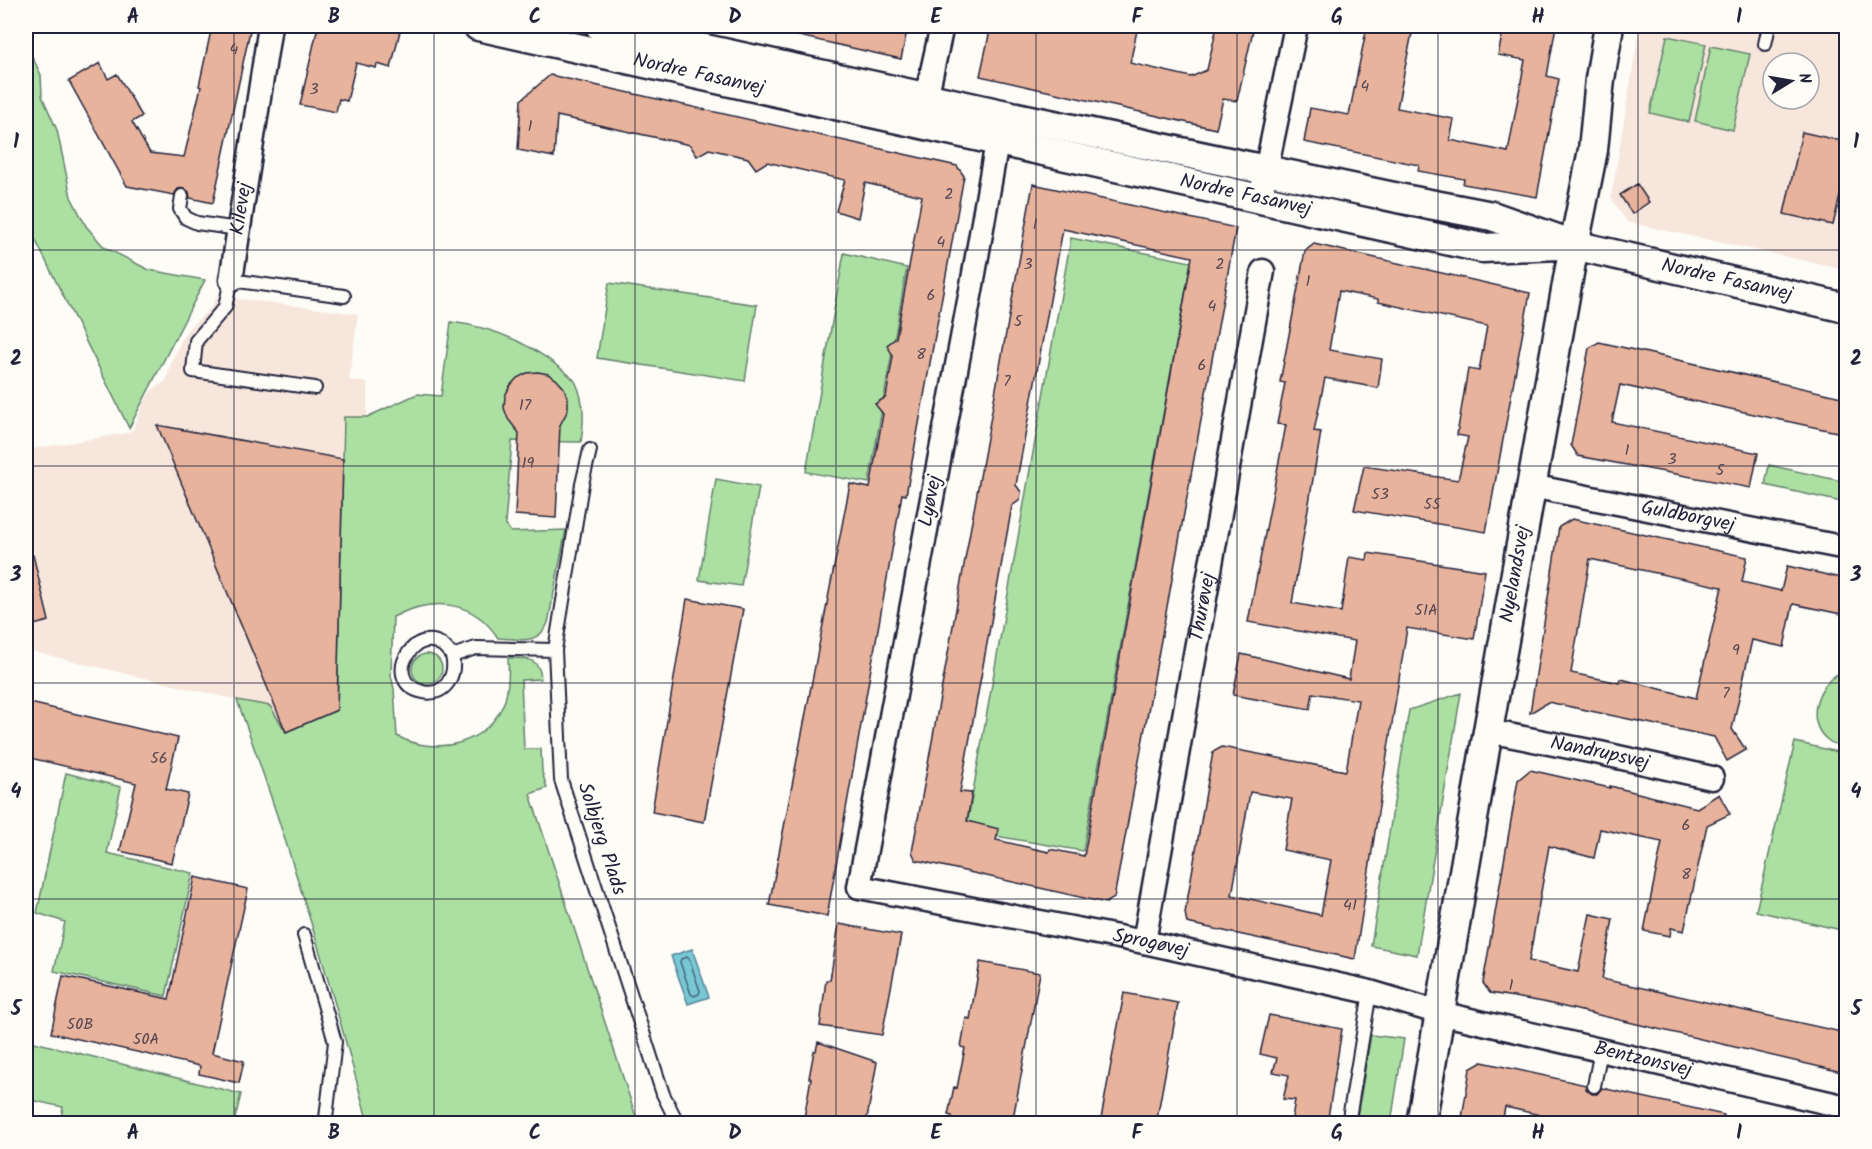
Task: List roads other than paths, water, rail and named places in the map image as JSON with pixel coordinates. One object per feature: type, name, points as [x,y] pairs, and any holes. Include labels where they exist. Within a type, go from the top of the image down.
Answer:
[{"type":"street","name":"Kilevej","points":[[231,280],[270,26]]},
{"type":"street","name":"Nordre Fasanvej","points":[[478,26],[615,34],[1000,127],[1260,198],[1482,248],[1574,245]]},
{"type":"street","points":[[923,110],[942,26]]},
{"type":"street","points":[[1260,198],[1296,26]]},
{"type":"street","name":"Nyelandsvej","points":[[1421,1124],[1531,486],[1593,150],[1600,79],[1609,26]]},
{"type":"street","name":"Nordre Fasanvej","points":[[1000,127],[1266,170],[1492,216],[1574,245],[1846,308]]},
{"type":"street","name":"Lyøvej","points":[[859,887],[1000,127]]},
{"type":"street","name":"Thurøvej","points":[[1144,942],[1263,271]]},
{"type":"street","name":"Guldborgvej","points":[[1531,486],[1846,548]]},
{"type":"street","name":"Nandrupsvej","points":[[1488,731],[1712,778]]},
{"type":"street","name":"Sprogøvej","points":[[859,887],[1144,942],[1370,992],[1440,1013]]},
{"type":"street","name":"Bentzonsvej","points":[[1440,1013],[1846,1107]]},
{"type":"lane","points":[[1765,44],[1769,26]]},
{"type":"lane","points":[[182,196],[180,209],[186,218],[197,223],[238,229]]},
{"type":"lane","points":[[315,388],[193,371],[196,341],[225,308],[231,280],[344,296]]},
{"type":"lane","name":"Solbjerg Plads","points":[[590,450],[582,484],[555,650],[561,780],[663,1094],[678,1124]]},
{"type":"lane","points":[[425,642],[439,644],[452,656],[454,664],[450,680],[438,691],[425,692],[409,684],[404,674],[403,662],[405,656],[416,644],[425,642]]},
{"type":"lane","points":[[452,656],[476,648],[555,650]]},
{"type":"lane","points":[[304,935],[335,1042],[327,1124]]},
{"type":"lane","points":[[1348,1124],[1370,992]]},
{"type":"lane","points":[[1594,1086],[1601,1050]]},
{"type":"water","points":[[692,949],[709,997],[688,1004],[671,956]]}]
